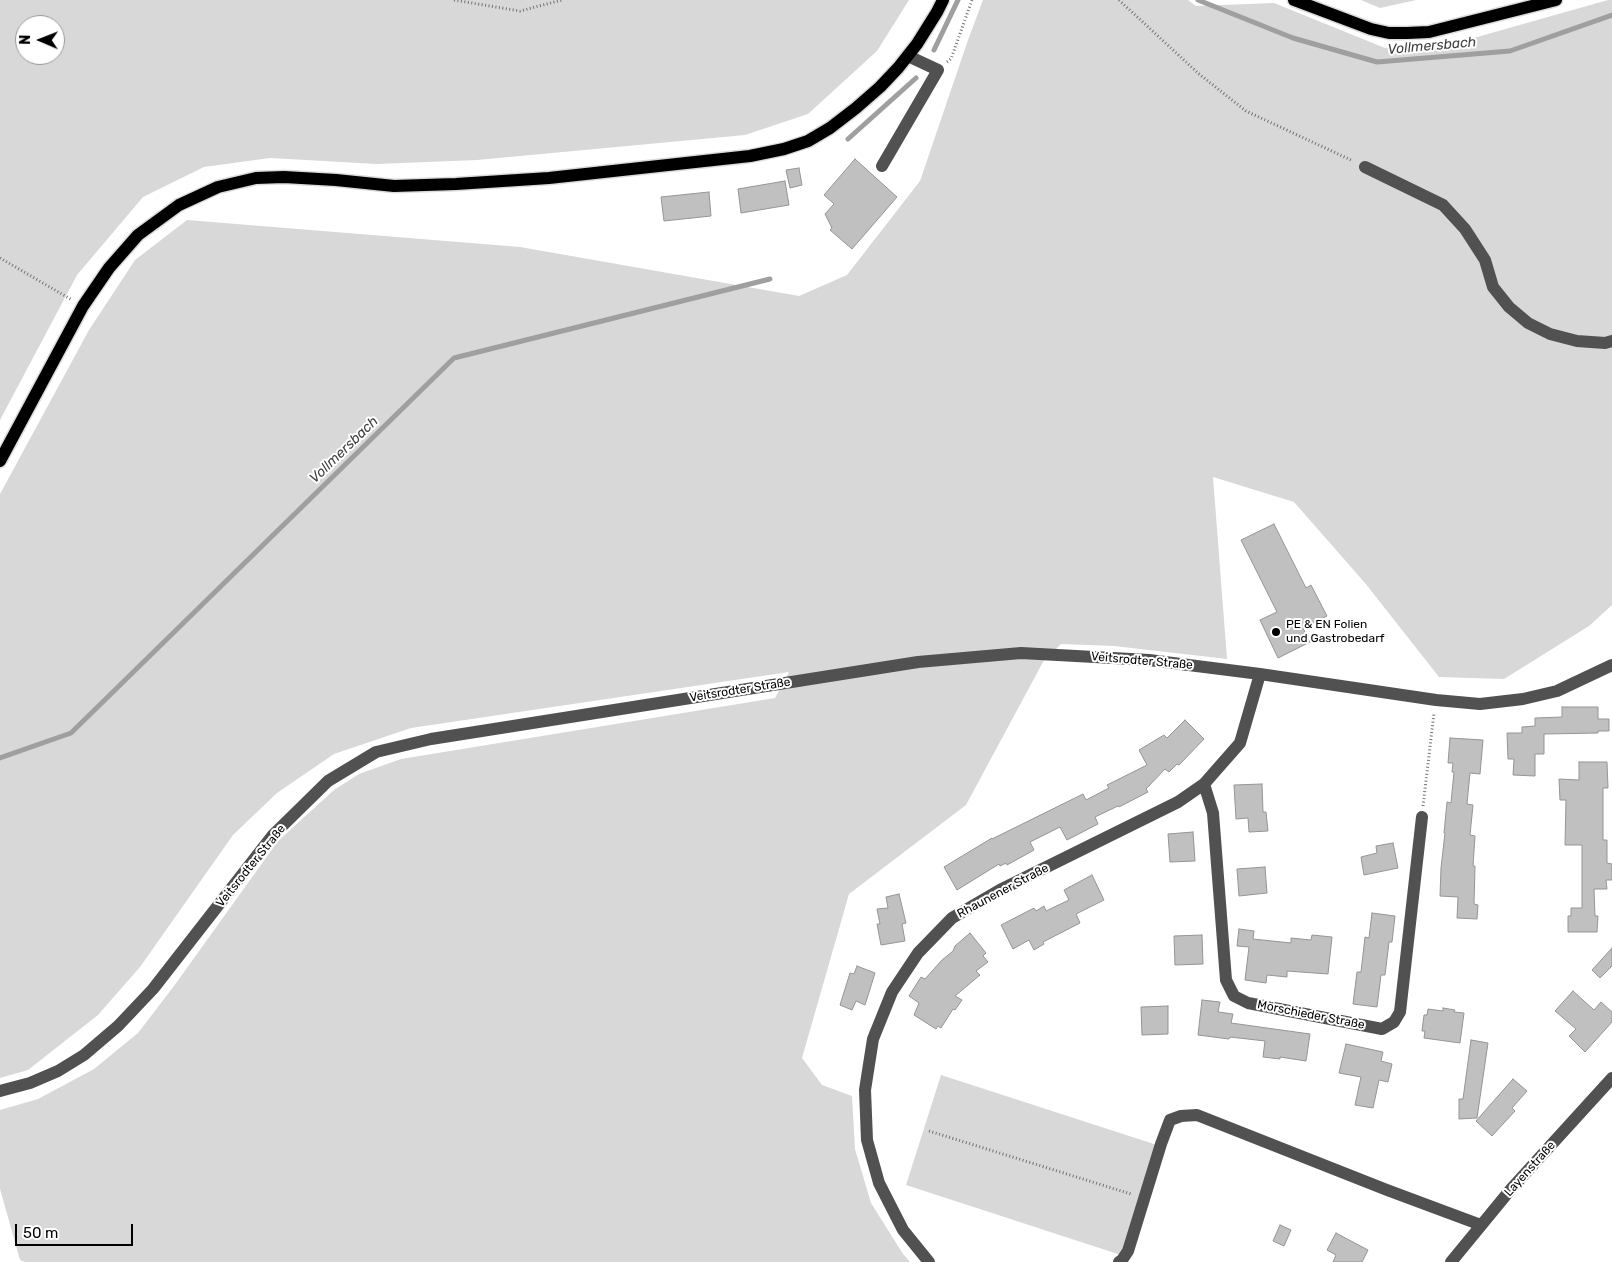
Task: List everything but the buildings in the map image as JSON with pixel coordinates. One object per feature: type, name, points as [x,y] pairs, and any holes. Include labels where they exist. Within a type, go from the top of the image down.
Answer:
[{"type":"main road","points":[[0,461],[83,306],[109,268],[138,235],[179,205],[218,187],[256,178],[284,177],[336,180],[394,186],[456,184],[549,178],[759,154],[784,149],[808,141],[830,128],[880,87],[908,56],[933,19],[942,0]]},
{"type":"main road","points":[[1294,0],[1371,29],[1389,33],[1429,32],[1556,0]]},
{"type":"street","points":[[882,166],[938,70],[908,56]]},
{"type":"street","points":[[1365,167],[1443,205],[1465,228],[1480,252],[1494,288],[1509,307],[1528,323],[1550,334],[1577,340],[1612,342]]},
{"type":"street","name":"Veitsrodter Straße","points":[[0,1090],[30,1083],[58,1071],[84,1055],[118,1026],[153,989],[273,835],[328,781],[376,752],[431,739],[918,662],[1021,654],[1149,660],[1436,700],[1480,704],[1523,700],[1557,691],[1612,665]]},
{"type":"street","name":"Rhaunener Straße","points":[[929,1262],[903,1230],[879,1182],[867,1140],[865,1090],[873,1039],[892,992],[918,953],[952,918],[1000,890],[1178,802],[1204,784],[1240,743],[1260,674]]},
{"type":"street","name":"Mörschieder Straße","points":[[1204,784],[1212,813],[1226,980],[1234,996],[1248,1003],[1382,1029],[1394,1022],[1400,1012],[1422,817]]},
{"type":"street","name":"Layenstraße","points":[[1451,1262],[1511,1189],[1612,1078]]},
{"type":"street","points":[[1119,1262],[1128,1251],[1160,1144],[1170,1120],[1181,1116],[1196,1115],[1481,1225]]},
{"type":"path","points":[[454,0],[520,11],[562,0]]},
{"type":"path","points":[[938,70],[951,59],[972,0]]},
{"type":"path","points":[[1119,0],[1199,74],[1246,111],[1365,167]]},
{"type":"path","points":[[0,258],[83,306]]},
{"type":"path","points":[[1422,817],[1436,700]]},
{"type":"path","points":[[929,1132],[1144,1198]]},
{"type":"shaded area","points":[[0,0],[909,0],[877,51],[808,114],[745,135],[477,160],[377,164],[270,158],[204,167],[143,197],[77,275],[0,420]]},
{"type":"shaded area","points":[[983,0],[1188,0],[1196,6],[1274,3],[1385,48],[1456,43],[1612,0],[1612,605],[1589,626],[1504,679],[1439,677],[1365,583],[1294,502],[1213,477],[1227,659],[1114,646],[1061,644],[1043,662],[966,805],[849,894],[802,1058],[822,1085],[852,1096],[855,1149],[871,1203],[910,1262],[25,1262],[20,1260],[0,1189],[0,1110],[38,1099],[94,1069],[138,1033],[278,841],[334,790],[359,774],[401,759],[775,698],[789,672],[411,728],[334,754],[277,793],[233,835],[140,967],[98,1015],[28,1070],[0,1078],[0,494],[89,330],[135,260],[187,220],[520,247],[799,296],[847,275],[920,181]]},
{"type":"shaded area","points":[[1361,0],[1416,0],[1380,8]]},
{"type":"shaded area","points":[[941,1075],[1157,1145],[1121,1255],[906,1185]]},
{"type":"waterway","name":"Vollmersbach","points":[[934,50],[958,0]]},
{"type":"waterway","name":"Vollmersbach","points":[[1198,0],[1293,38],[1377,62],[1510,51],[1612,15]]},
{"type":"waterway","name":"Vollmersbach","points":[[848,139],[916,78]]},
{"type":"waterway","name":"Vollmersbach","points":[[0,758],[71,733],[454,358],[770,279]]},
{"type":"place","name":"PE & EN Folien und Gastrobedarf","points":[[1276,632]]}]
